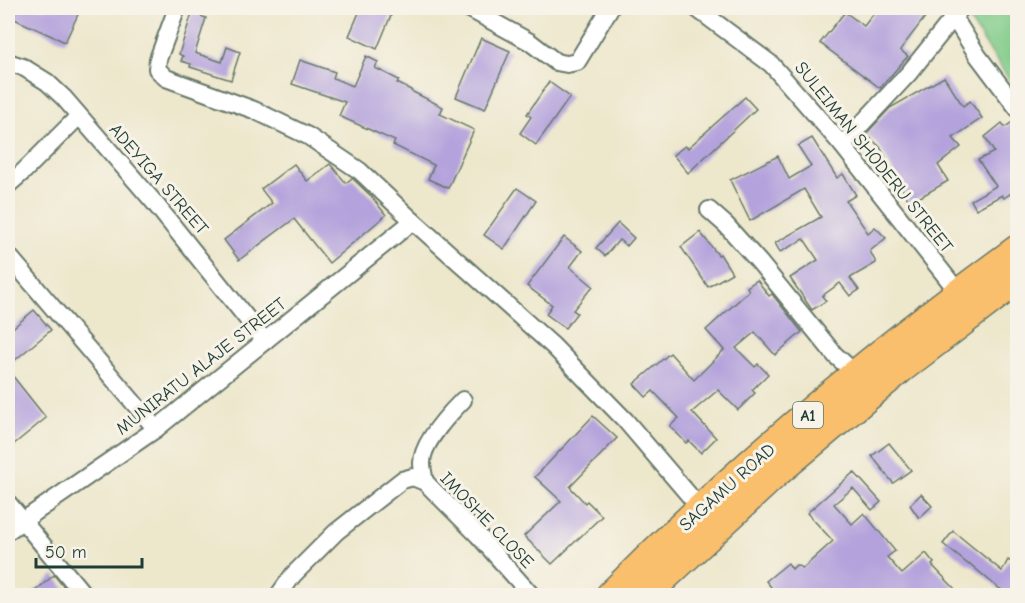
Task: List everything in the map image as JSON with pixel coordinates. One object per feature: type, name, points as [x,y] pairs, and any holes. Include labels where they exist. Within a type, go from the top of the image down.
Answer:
[{"type":"highway","name":"SAGAMU ROAD","points":[[643,596],[709,517],[856,375],[1017,250]]},
{"type":"highway","name":"SAGAMU ROAD","points":[[611,596],[709,517],[777,471],[846,413],[1017,278]]},
{"type":"street","points":[[177,8],[158,59],[157,69],[166,78],[254,110],[308,136],[360,171],[580,372],[709,517]]},
{"type":"street","points":[[468,8],[530,42],[556,62],[567,64],[577,62],[610,8]]},
{"type":"street","name":"SULEIMAN SHODERU STREET","points":[[696,8],[771,64],[843,145],[959,293]]},
{"type":"street","points":[[843,145],[909,73],[957,12],[978,56],[1017,109]]},
{"type":"street","name":"ADEYIGA STREET","points":[[8,62],[23,67],[47,82],[79,116],[168,219],[265,341]]},
{"type":"street","points":[[8,185],[79,116]]},
{"type":"street","points":[[709,210],[726,225],[760,263],[794,302],[824,343],[856,375]]},
{"type":"street","name":"MUNIRATU ALAJE STREET","points":[[8,531],[156,429],[413,221]]},
{"type":"street","points":[[8,255],[156,429]]},
{"type":"street","points":[[424,482],[422,461],[428,445],[447,417],[463,400]]},
{"type":"street","name":"IMOSHE CLOSE","points":[[278,596],[293,575],[336,532],[402,480],[413,477],[424,482],[478,535],[532,596]]},
{"type":"street","points":[[8,503],[85,596]]},
{"type":"green space","points":[[981,8],[1017,8],[1017,91],[970,21]]},
{"type":"building","points":[[17,8],[81,8],[65,42],[12,18]]},
{"type":"building","points":[[361,8],[394,8],[377,49],[349,36]]},
{"type":"building","points":[[878,8],[915,8],[926,16],[900,50],[908,56],[880,88],[820,43],[845,12],[864,26]]},
{"type":"building","points":[[192,13],[206,18],[195,53],[222,62],[227,47],[240,52],[231,80],[190,67],[191,64],[181,61],[183,56],[179,54]]},
{"type":"building","points":[[481,38],[510,51],[485,109],[456,97]]},
{"type":"building","points":[[366,56],[378,62],[375,68],[399,80],[397,83],[443,107],[440,114],[474,130],[448,188],[428,179],[434,165],[393,145],[395,141],[339,116],[345,102],[292,84],[300,60],[335,72],[333,78],[353,86]]},
{"type":"building","points":[[944,77],[963,106],[970,101],[982,118],[953,138],[961,147],[938,165],[948,181],[910,203],[880,147],[866,134],[890,108]]},
{"type":"building","points":[[549,82],[570,97],[536,145],[520,133],[531,117],[527,114]]},
{"type":"building","points":[[745,97],[756,109],[688,173],[673,155],[685,146],[688,148]]},
{"type":"building","points":[[1017,119],[1017,189],[1004,198],[1002,195],[976,209],[971,200],[996,186],[978,160],[994,152],[985,137],[1002,123],[1005,127]]},
{"type":"building","points":[[812,138],[837,178],[843,174],[856,195],[846,201],[868,233],[875,227],[886,238],[870,251],[876,263],[850,278],[859,290],[850,296],[840,283],[822,296],[826,301],[812,310],[790,278],[818,260],[804,239],[780,252],[775,243],[821,217],[804,189],[750,221],[730,180],[778,156],[789,179],[811,166],[798,146]]},
{"type":"building","points":[[294,164],[307,181],[330,164],[346,183],[352,178],[371,196],[386,215],[329,263],[294,219],[239,260],[224,240],[272,203],[261,189]]},
{"type":"building","points":[[517,188],[536,201],[504,249],[484,235]]},
{"type":"building","points":[[618,223],[634,238],[627,246],[619,240],[605,256],[596,248]]},
{"type":"building","points":[[700,232],[718,255],[720,254],[732,273],[708,287],[681,247]]},
{"type":"building","points":[[564,237],[582,251],[570,267],[593,286],[573,310],[577,313],[565,328],[546,314],[552,305],[527,286]]},
{"type":"building","points":[[757,280],[769,296],[772,294],[802,332],[775,355],[755,332],[736,348],[755,367],[758,364],[768,374],[752,390],[755,393],[738,410],[718,390],[692,412],[716,438],[701,453],[689,441],[686,443],[670,426],[679,418],[653,391],[646,397],[634,384],[670,353],[694,380],[724,350],[706,330],[749,291],[747,287]]},
{"type":"building","points":[[34,310],[51,330],[8,366],[8,332]]},
{"type":"building","points":[[8,370],[46,418],[8,449]]},
{"type":"building","points":[[593,416],[617,438],[570,487],[602,516],[552,564],[524,536],[561,501],[535,477]]},
{"type":"building","points":[[889,443],[911,470],[893,483],[872,456]]},
{"type":"building","points":[[854,472],[881,502],[872,510],[853,488],[834,504],[852,524],[864,513],[895,551],[887,557],[902,574],[926,553],[934,563],[932,565],[955,589],[949,596],[761,596],[771,587],[766,581],[788,563],[792,569],[796,565],[803,568],[833,541],[807,513]]},
{"type":"building","points":[[921,494],[932,506],[919,518],[910,505]]},
{"type":"building","points":[[953,531],[1002,571],[1008,560],[1017,565],[1017,586],[1012,596],[997,587],[943,544]]},
{"type":"building","points":[[54,575],[71,596],[29,596]]}]
